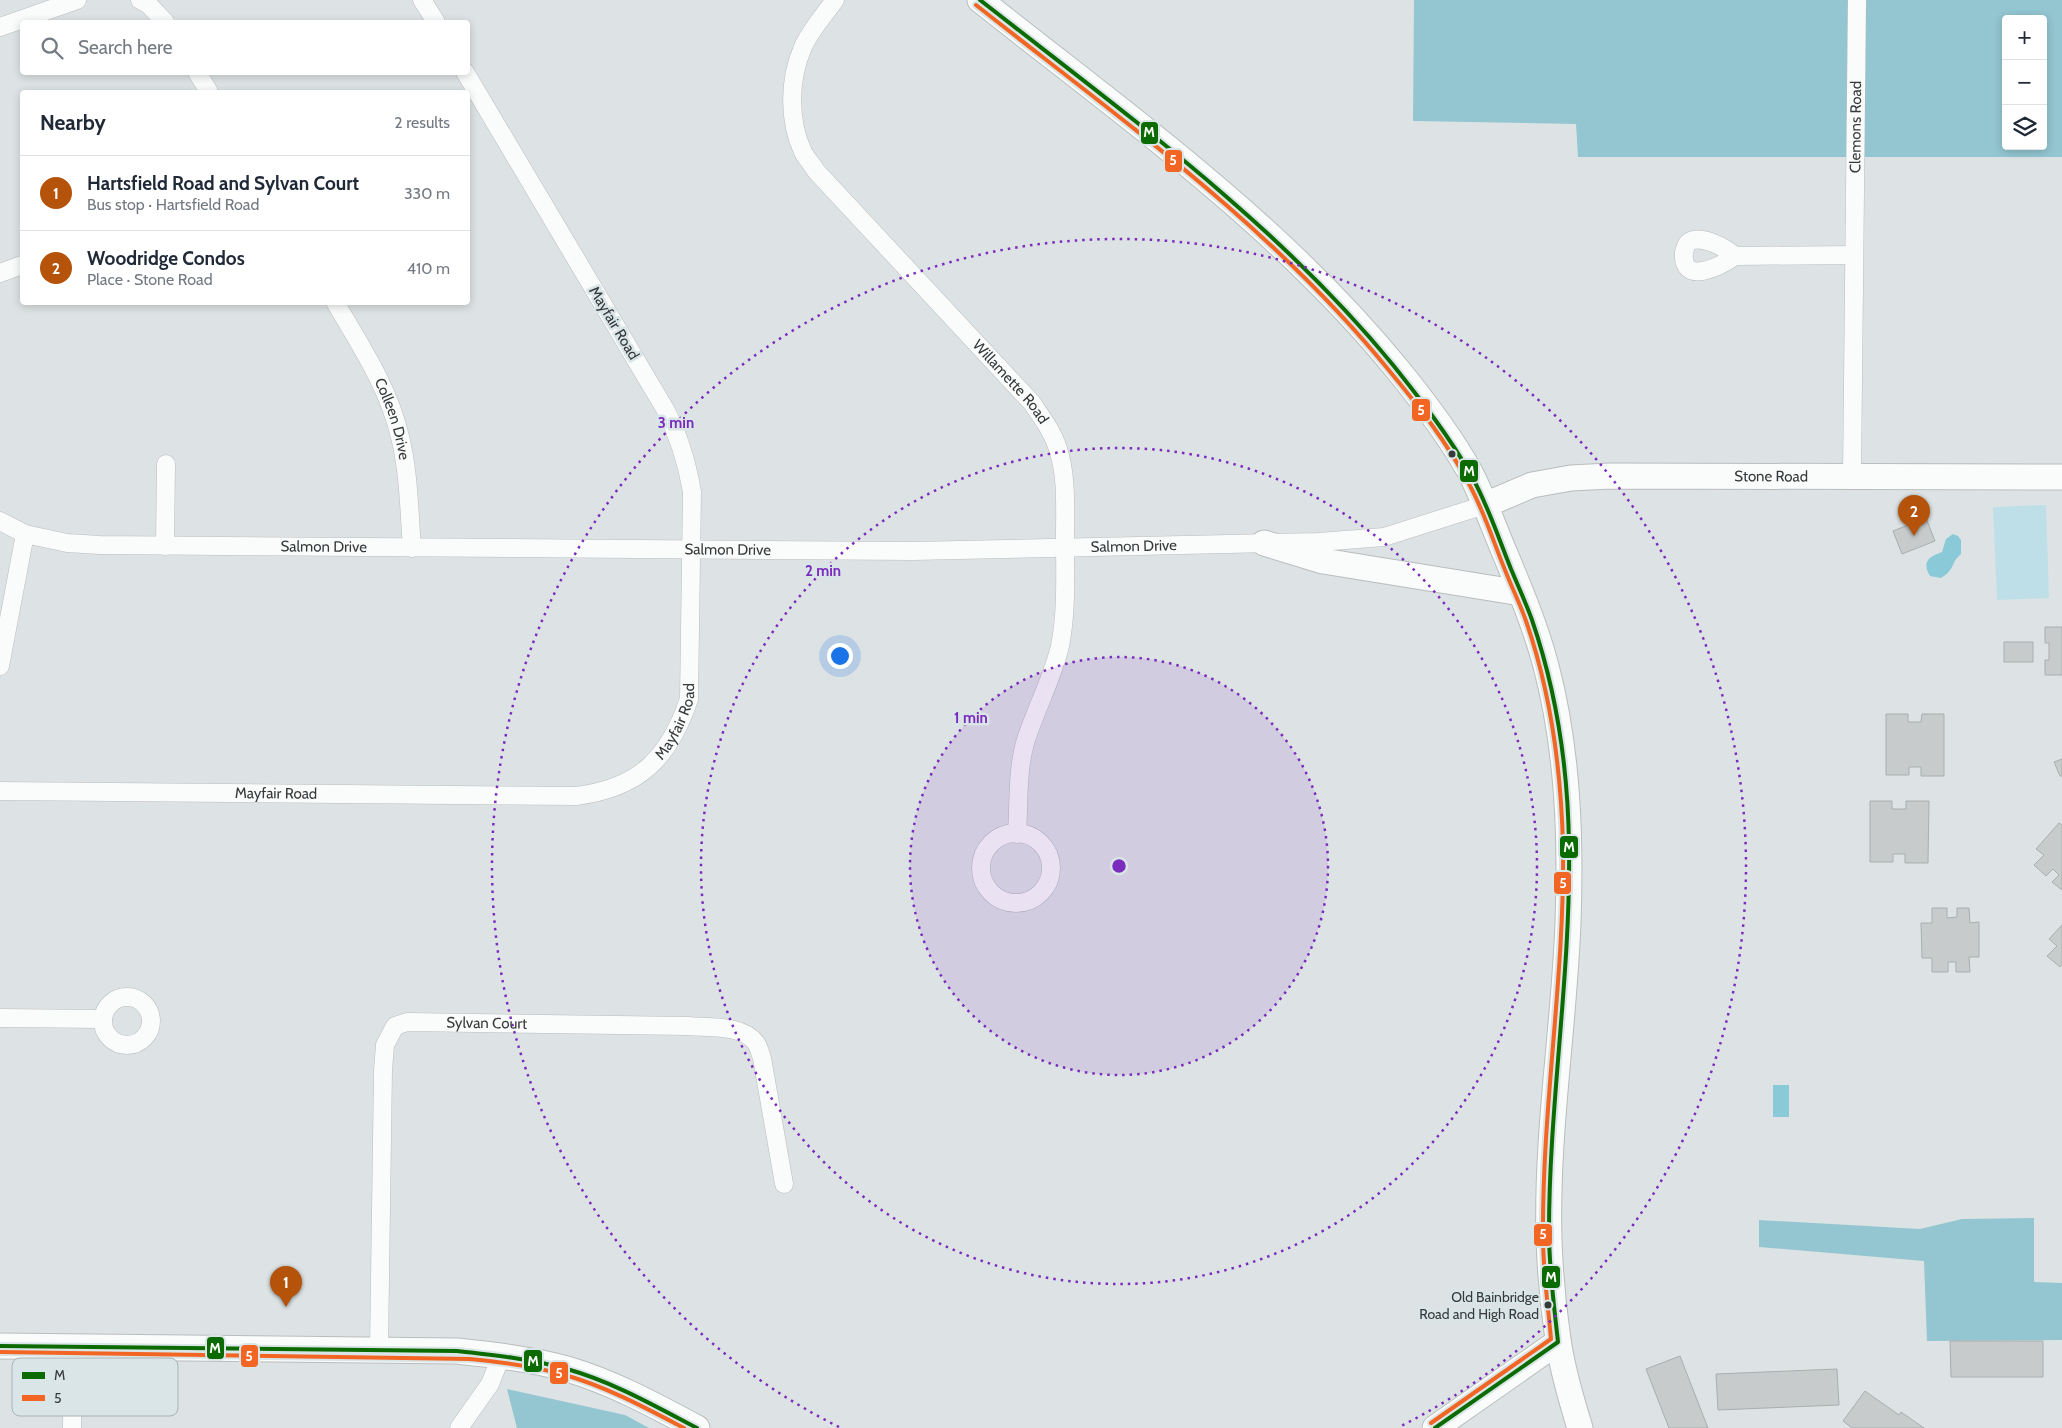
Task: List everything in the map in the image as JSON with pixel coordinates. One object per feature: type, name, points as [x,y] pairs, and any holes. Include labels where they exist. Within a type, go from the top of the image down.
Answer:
[{"type":"main road","points":[[980,0],[1228,199],[1334,297],[1381,349],[1416,392],[1470,472],[1485,506],[1531,618],[1546,666],[1559,724],[1566,781],[1569,838],[1568,931],[1551,1157],[1549,1227],[1551,1277],[1558,1342],[1580,1428]]},
{"type":"main road","name":"Stone Road","points":[[1485,506],[1532,485],[1571,478],[1610,476],[2062,477]]},
{"type":"main road","points":[[1264,543],[1323,561],[1521,593]]},
{"type":"main road","points":[[1435,1428],[1558,1342]]},
{"type":"main road","points":[[0,1346],[457,1350],[501,1356],[568,1370],[658,1407],[697,1428]]},
{"type":"street","points":[[0,27],[77,0]]},
{"type":"street","points":[[422,0],[435,20]]},
{"type":"street","name":"Willamette Road","points":[[835,0],[804,46],[796,67],[792,90],[793,113],[796,132],[804,152],[816,171],[1025,396],[1040,416],[1058,448],[1064,476],[1064,612],[1060,645],[1053,672],[1033,718],[1025,745],[1020,774],[1017,834]]},
{"type":"street","name":"Clemons Road","points":[[1852,476],[1857,0]]},
{"type":"street","points":[[144,3],[163,20]]},
{"type":"street","points":[[199,75],[208,90]]},
{"type":"street","name":"Mayfair Road","points":[[0,791],[576,796],[606,791],[639,775],[669,745],[679,727],[690,692],[692,492],[688,467],[677,433],[665,409],[467,75]]},
{"type":"street","points":[[1735,256],[1854,255]]},
{"type":"street","points":[[0,273],[20,266]]},
{"type":"street","name":"Colleen Drive","points":[[337,305],[372,365],[389,400],[400,436],[407,474],[412,548]]},
{"type":"street","points":[[165,546],[166,464]]},
{"type":"street","name":"Salmon Drive","points":[[0,521],[25,534],[67,543],[165,546],[913,551],[1319,542],[1384,537],[1485,506]]},
{"type":"street","points":[[0,666],[25,534]]},
{"type":"street","points":[[0,1018],[103,1019]]},
{"type":"street","name":"Sylvan Court","points":[[379,1350],[383,1070],[385,1045],[395,1026],[407,1022],[688,1026],[729,1029],[746,1034],[756,1043],[762,1058],[784,1184]]},
{"type":"street","points":[[73,1347],[73,1358]]},
{"type":"street","points":[[459,1428],[490,1384],[501,1356]]},
{"type":"shaded area","points":[[1414,0],[2062,0],[2062,157],[1578,157],[1576,124],[1413,121]]},
{"type":"shaded area","points":[[2046,505],[2049,598],[1997,600],[1993,507]]},
{"type":"shaded area","points":[[1953,534],[1961,540],[1961,554],[1946,575],[1941,578],[1930,576],[1927,567],[1928,561],[1933,556],[1942,552],[1946,539]]},
{"type":"shaded area","points":[[1773,1085],[1789,1085],[1789,1117],[1773,1117]]},
{"type":"shaded area","points":[[2034,1218],[2034,1282],[2062,1283],[2062,1340],[1927,1341],[1924,1261],[1759,1247],[1759,1220],[1920,1229],[1962,1219]]},
{"type":"shaded area","points":[[507,1389],[625,1415],[649,1428],[517,1428]]},
{"type":"building","points":[[1926,518],[1935,541],[1902,554],[1893,531]]},
{"type":"building","points":[[2045,627],[2062,627],[2062,675],[2045,675],[2045,660],[2049,660],[2049,643],[2045,643]]},
{"type":"building","points":[[2004,642],[2033,642],[2033,662],[2004,662]]},
{"type":"building","points":[[1886,714],[1908,714],[1908,722],[1921,722],[1922,714],[1944,714],[1944,776],[1921,776],[1921,767],[1909,767],[1909,775],[1886,775]]},
{"type":"building","points":[[2062,759],[2062,776],[2060,776],[2054,762]]},
{"type":"building","points":[[1870,801],[1892,801],[1892,809],[1906,809],[1906,801],[1929,801],[1928,863],[1905,863],[1905,854],[1893,854],[1893,862],[1870,862]]},
{"type":"building","points":[[2059,823],[2062,825],[2062,890],[2052,882],[2059,875],[2053,869],[2046,876],[2034,865],[2044,855],[2036,849]]},
{"type":"building","points":[[1932,908],[1947,908],[1947,918],[1957,917],[1957,908],[1969,908],[1970,923],[1979,922],[1979,957],[1969,957],[1970,972],[1956,972],[1956,962],[1948,962],[1948,972],[1932,972],[1932,958],[1922,958],[1921,923],[1932,923]]},
{"type":"building","points":[[2062,925],[2062,964],[2060,967],[2047,956],[2057,946],[2049,939]]},
{"type":"building","points":[[1950,1341],[2043,1341],[2043,1377],[1951,1377]]},
{"type":"building","points":[[1680,1356],[1708,1428],[1669,1428],[1646,1369]]},
{"type":"building","points":[[1837,1369],[1839,1405],[1718,1410],[1716,1374]]},
{"type":"building","points":[[1865,1391],[1899,1415],[1901,1412],[1924,1428],[1852,1428],[1843,1421]]},
{"type":"transit line","name":"M","points":[[980,0],[1197,171],[1249,216],[1348,313],[1414,391],[1444,432],[1477,486],[1525,601],[1541,648],[1560,731],[1569,845],[1567,942],[1550,1184],[1549,1246],[1558,1342],[1435,1428]]},
{"type":"transit line","name":"5","points":[[976,5],[1192,176],[1294,267],[1342,316],[1420,409],[1460,468],[1479,505],[1535,648],[1548,703],[1557,760],[1563,845],[1561,943],[1544,1188],[1544,1262],[1551,1339],[1431,1423]]},
{"type":"transit line","name":"M","points":[[0,1346],[457,1351],[485,1354],[540,1363],[584,1374],[634,1395],[697,1428]]},
{"type":"transit line","name":"5","points":[[0,1352],[470,1359],[542,1369],[581,1380],[626,1398],[684,1428]]},
{"type":"place","name":"Woodridge Condos","points":[[1914,536]]},
{"type":"place","name":"Old Bainbridge Road and High Road","points":[[1548,1305]]},
{"type":"place","name":"Hartsfield Road and Sylvan Court","points":[[286,1307]]}]
